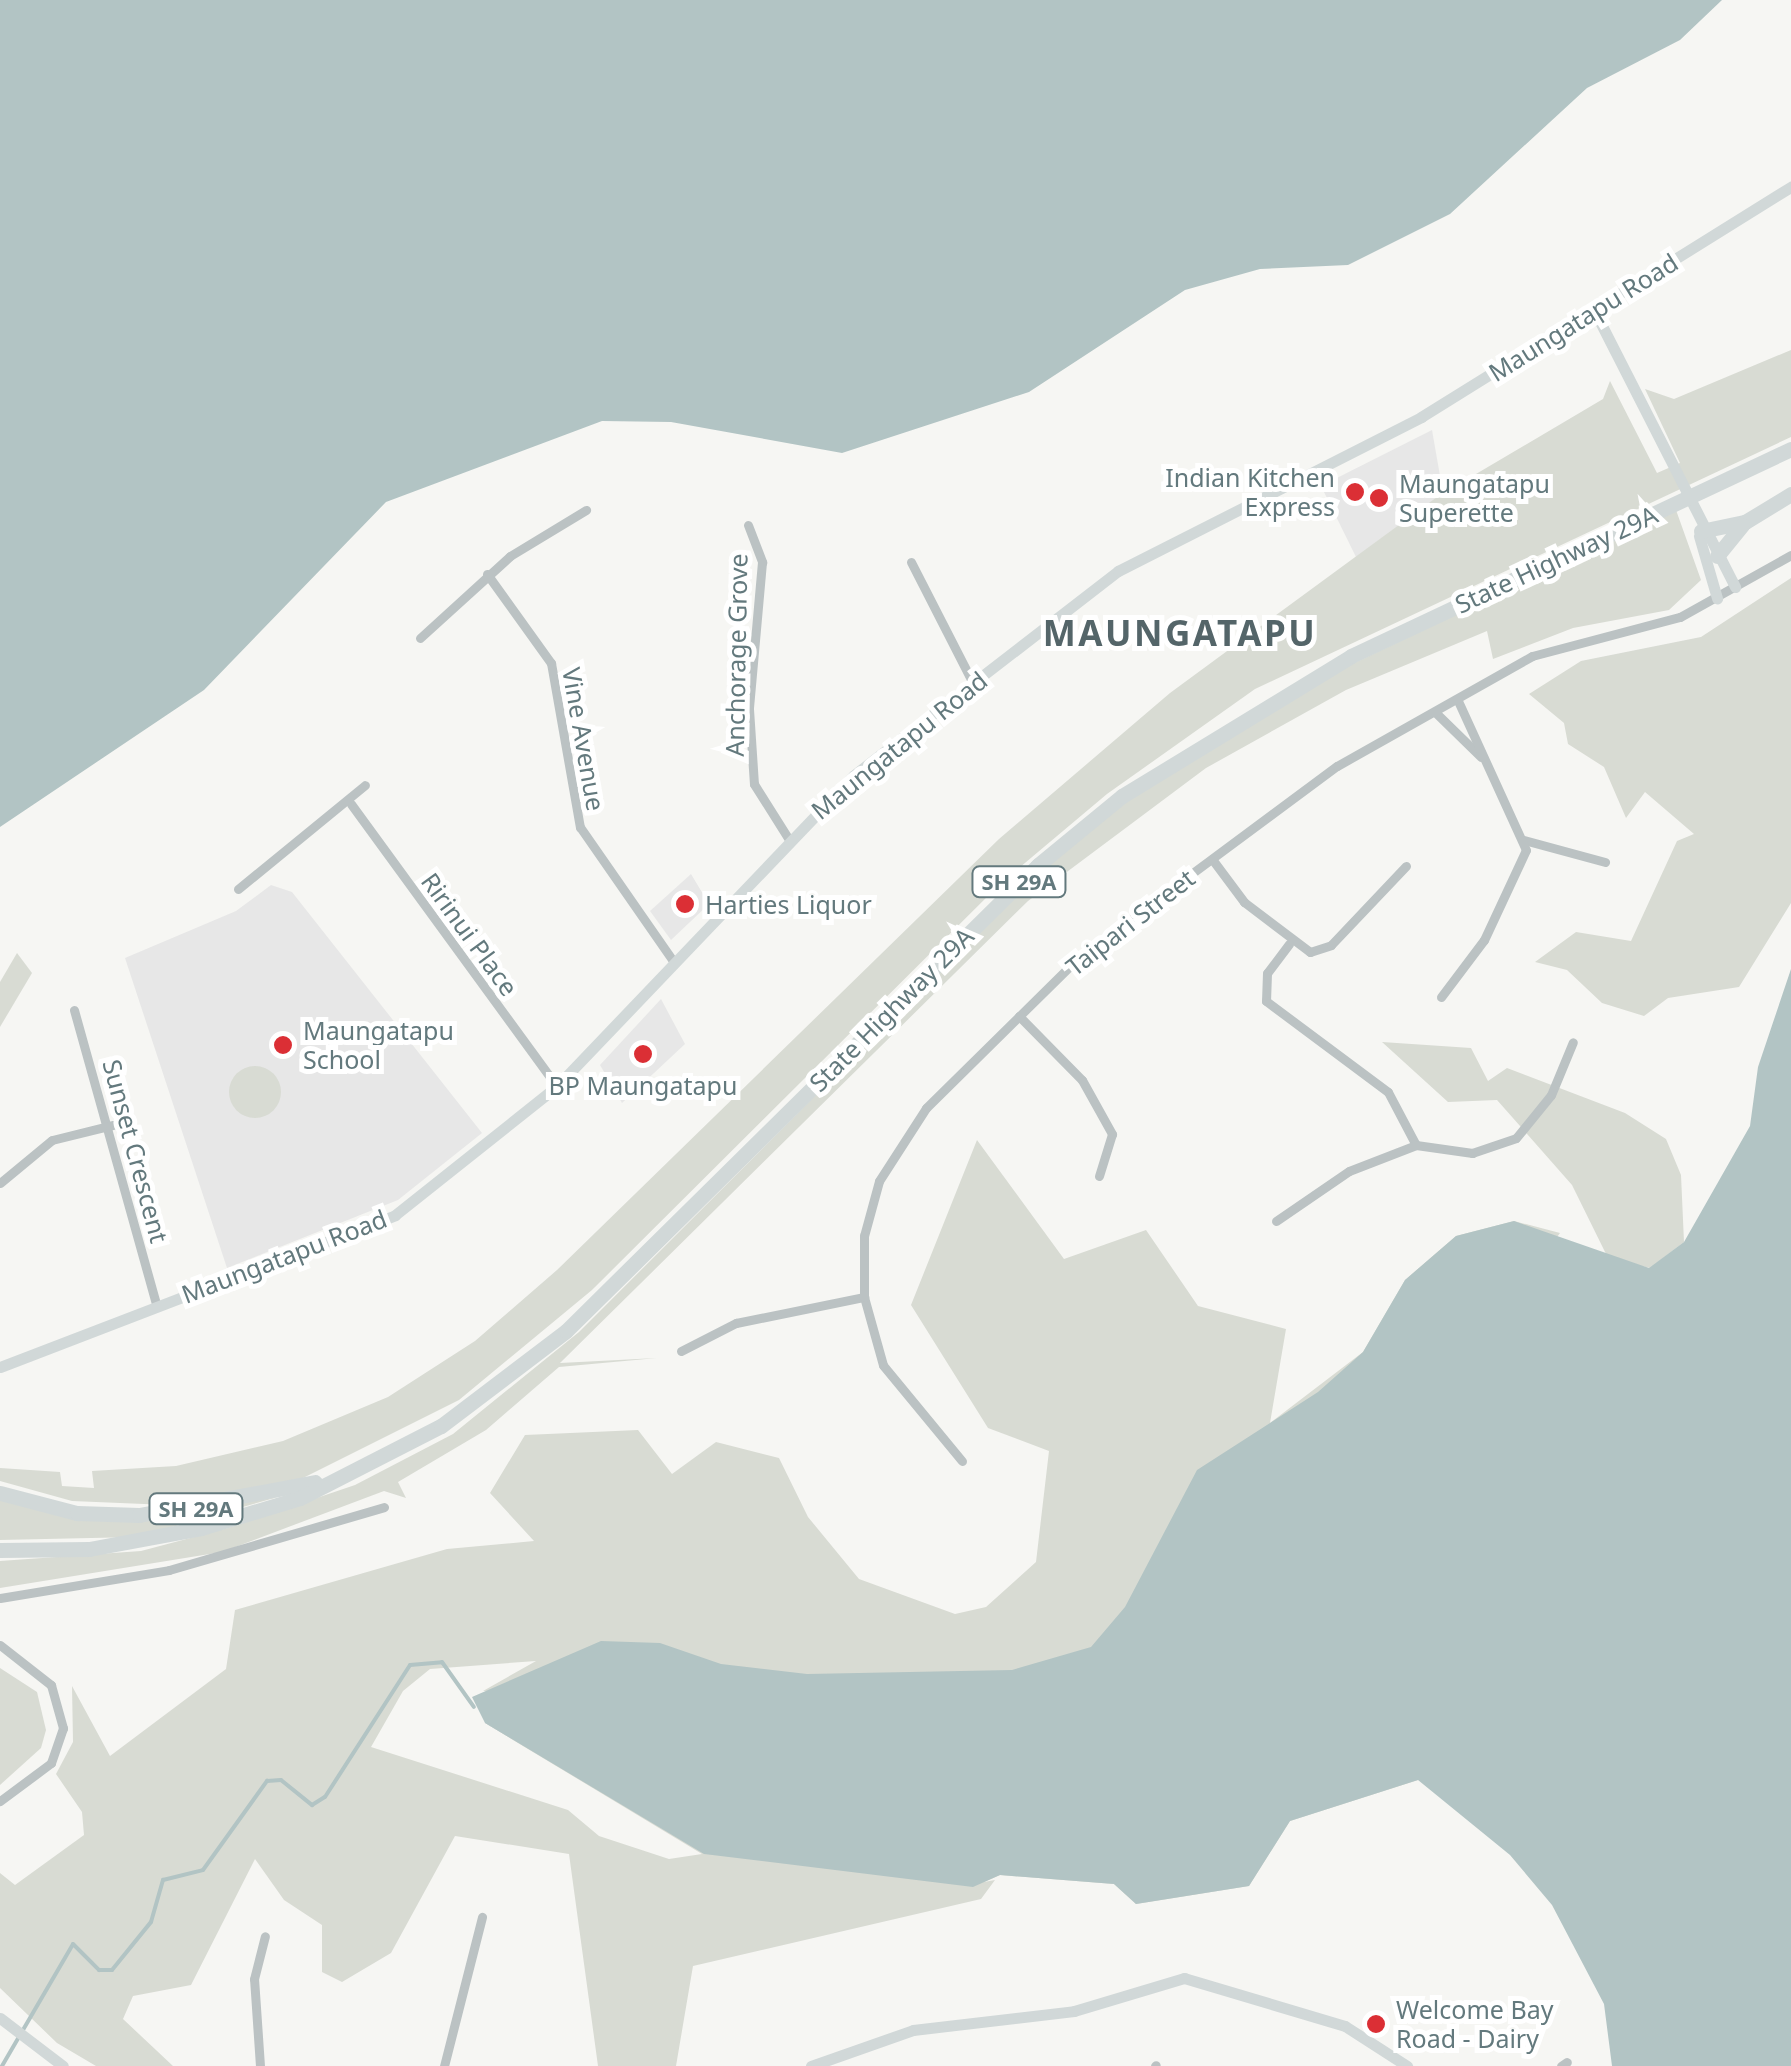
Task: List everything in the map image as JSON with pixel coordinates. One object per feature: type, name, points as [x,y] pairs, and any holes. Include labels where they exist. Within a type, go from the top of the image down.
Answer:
[{"type":"highway","name":"State Highway 29A","points":[[0,1550],[165,1538],[300,1498],[441,1426],[541,1353],[1038,864],[1166,764],[1351,656],[1791,449]]},
{"type":"highway","points":[[1717,556],[1745,522],[1791,494]]},
{"type":"highway","points":[[1698,526],[1745,522]]},
{"type":"highway","name":"State Highway 29A","points":[[0,1493],[76,1513],[138,1515],[236,1503],[358,1470]]},
{"type":"street","name":"Maungatapu Road","points":[[0,1367],[395,1215],[557,1086],[788,838],[1118,571],[1421,418],[1791,187]]},
{"type":"street","points":[[1594,310],[1698,526],[1735,587]]},
{"type":"street","points":[[420,638],[487,574],[586,510]]},
{"type":"street","name":"Anchorage Grove","points":[[748,526],[762,562],[749,708],[754,784],[788,838]]},
{"type":"street","points":[[1698,526],[1717,598]]},
{"type":"street","name":"Taipari Street","points":[[962,1461],[882,1365],[864,1298],[864,1236],[890,1156],[1078,958],[1337,766],[1562,644],[1662,623],[1717,598],[1791,554]]},
{"type":"street","points":[[911,562],[974,685]]},
{"type":"street","name":"Vine Avenue","points":[[487,574],[551,663],[580,826],[674,962]]},
{"type":"street","points":[[1441,997],[1513,890],[1524,840],[1458,700]]},
{"type":"street","points":[[1436,713],[1486,762]]},
{"type":"street","points":[[238,889],[352,804],[365,785]]},
{"type":"street","name":"Ririnui Place","points":[[352,804],[557,1086]]},
{"type":"street","points":[[1524,840],[1605,862]]},
{"type":"street","points":[[1212,859],[1289,944],[1320,952],[1406,866]]},
{"type":"street","points":[[1289,944],[1267,973],[1266,1001],[1388,1092],[1416,1146]]},
{"type":"street","name":"Sunset Crescent","points":[[74,1010],[112,1125],[156,1304]]},
{"type":"street","points":[[1019,1016],[1082,1080],[1112,1134],[1099,1176]]},
{"type":"street","points":[[1276,1221],[1349,1171],[1416,1146],[1472,1153],[1516,1138],[1551,1094],[1573,1042]]},
{"type":"street","points":[[0,1183],[52,1140],[112,1125]]},
{"type":"street","points":[[680,1351],[736,1322],[864,1298]]},
{"type":"street","points":[[0,1598],[169,1570],[384,1507]]},
{"type":"street","points":[[0,1645],[51,1685],[63,1728],[51,1763],[0,1801]]},
{"type":"street","points":[[444,2066],[482,1917]]},
{"type":"street","points":[[260,2066],[254,1980],[265,1936]]},
{"type":"street","points":[[821,2064],[913,2030],[1074,2011],[1184,1978],[1345,2026],[1406,2066]]},
{"type":"street","points":[[2,2021],[63,2066]]},
{"type":"shaded area","points":[[0,0],[1722,0],[1680,40],[1587,88],[1450,214],[1348,265],[1260,269],[1185,290],[1029,392],[842,453],[671,422],[602,421],[386,502],[204,690],[0,827]]},
{"type":"shaded area","points":[[1791,350],[1791,437],[1255,689],[1107,794],[1001,883],[592,1290],[459,1400],[303,1478],[168,1505],[72,1501],[0,1481],[0,1468],[60,1472],[62,1486],[94,1488],[92,1471],[176,1466],[283,1441],[388,1397],[475,1341],[557,1270],[999,839],[1170,693],[1437,497],[1603,399],[1610,381],[1657,473],[1680,463],[1645,389],[1674,399]]},
{"type":"shaded area","points":[[1432,430],[1443,493],[1356,557],[1321,486]]},
{"type":"shaded area","points":[[1676,510],[1701,580],[1669,610],[1573,628],[1493,659],[1487,631],[1346,690],[1206,768],[1028,901],[560,1363],[657,1358],[559,1367],[486,1430],[398,1482],[406,1498],[384,1491],[222,1552],[0,1588],[0,1561],[141,1551],[228,1528],[355,1485],[453,1434],[579,1332],[1049,862],[1145,788],[1327,676]]},
{"type":"shaded area","points":[[1791,578],[1791,903],[1739,987],[1668,998],[1644,1016],[1602,1003],[1567,970],[1535,962],[1576,932],[1631,941],[1677,841],[1694,834],[1645,792],[1626,818],[1604,767],[1568,744],[1564,723],[1529,694],[1581,661],[1701,637]]},
{"type":"shaded area","points":[[691,874],[709,904],[671,940],[650,911]]},
{"type":"shaded area","name":"Maungatapu School","points":[[271,885],[292,892],[482,1133],[398,1200],[227,1268],[125,958],[236,911]]},
{"type":"shaded area","points":[[17,953],[32,973],[0,1027],[0,982]]},
{"type":"shaded area","points":[[1791,969],[1791,2066],[1612,2066],[1604,2004],[1552,1905],[1510,1855],[1418,1780],[1290,1821],[1249,1886],[1136,1904],[1114,1884],[1000,1875],[973,1887],[704,1854],[485,1723],[472,1697],[601,1641],[660,1643],[721,1664],[807,1674],[1012,1670],[1091,1647],[1125,1607],[1197,1470],[1318,1392],[1363,1352],[1405,1280],[1456,1236],[1514,1221],[1649,1268],[1684,1242],[1750,1126],[1758,1067]]},
{"type":"shaded area","name":"BP Maungatapu","points":[[661,999],[685,1044],[622,1103],[600,1065]]},
{"type":"shaded area","points":[[1382,1042],[1471,1048],[1488,1081],[1507,1068],[1625,1113],[1666,1139],[1681,1175],[1684,1242],[1650,1268],[1608,1258],[1572,1185],[1497,1100],[1448,1102]]},
{"type":"shaded area","points":[[255,1066],[273,1074],[281,1092],[273,1110],[255,1118],[237,1110],[229,1092],[237,1074]]},
{"type":"shaded area","points":[[977,1140],[1064,1259],[1146,1230],[1198,1306],[1286,1329],[1270,1423],[1363,1352],[1405,1280],[1456,1236],[1514,1221],[1560,1233],[1222,1697],[483,1691],[536,1661],[430,1669],[403,1691],[371,1747],[568,1810],[599,1836],[669,1859],[702,1854],[485,1723],[1418,1780],[1290,1821],[1249,1886],[1136,1904],[1114,1884],[1000,1875],[984,1882],[995,1880],[981,1899],[693,1966],[676,2066],[598,2066],[569,1854],[455,1836],[391,1953],[342,1982],[322,1972],[322,1925],[284,1900],[255,1859],[191,1985],[133,1996],[123,2019],[173,2066],[96,2066],[57,2043],[0,1988],[0,1873],[15,1885],[84,1835],[82,1812],[56,1774],[73,1742],[72,1686],[110,1756],[226,1669],[235,1610],[447,1549],[534,1541],[490,1493],[525,1435],[638,1430],[672,1474],[716,1442],[779,1458],[808,1517],[859,1579],[955,1614],[986,1607],[1036,1562],[1049,1451],[988,1428],[911,1305]]},
{"type":"shaded area","points":[[278,1497],[137,1537],[0,1540],[0,1499],[59,1514],[144,1519]]},
{"type":"shaded area","points":[[0,1668],[37,1692],[46,1730],[41,1748],[0,1785]]},
{"type":"waterway","points":[[2,2066],[73,1944],[99,1970],[112,1970],[151,1922],[163,1880],[203,1870],[267,1781],[281,1780],[312,1805],[325,1797],[410,1665],[442,1662],[474,1707]]},
{"type":"place","name":"Indian Kitchen Express","points":[[1355,492]]},
{"type":"place","name":"Maungatapu Superette","points":[[1379,498]]},
{"type":"place","name":"Harties Liquor","points":[[685,904]]},
{"type":"place","name":"Maungatapu School","points":[[283,1045]]},
{"type":"place","name":"BP Maungatapu","points":[[643,1054]]},
{"type":"place","name":"Welcome Bay Road - Dairy","points":[[1376,2024]]},
{"type":"district","name":"MAUNGATAPU","points":[[1180,633]]}]
